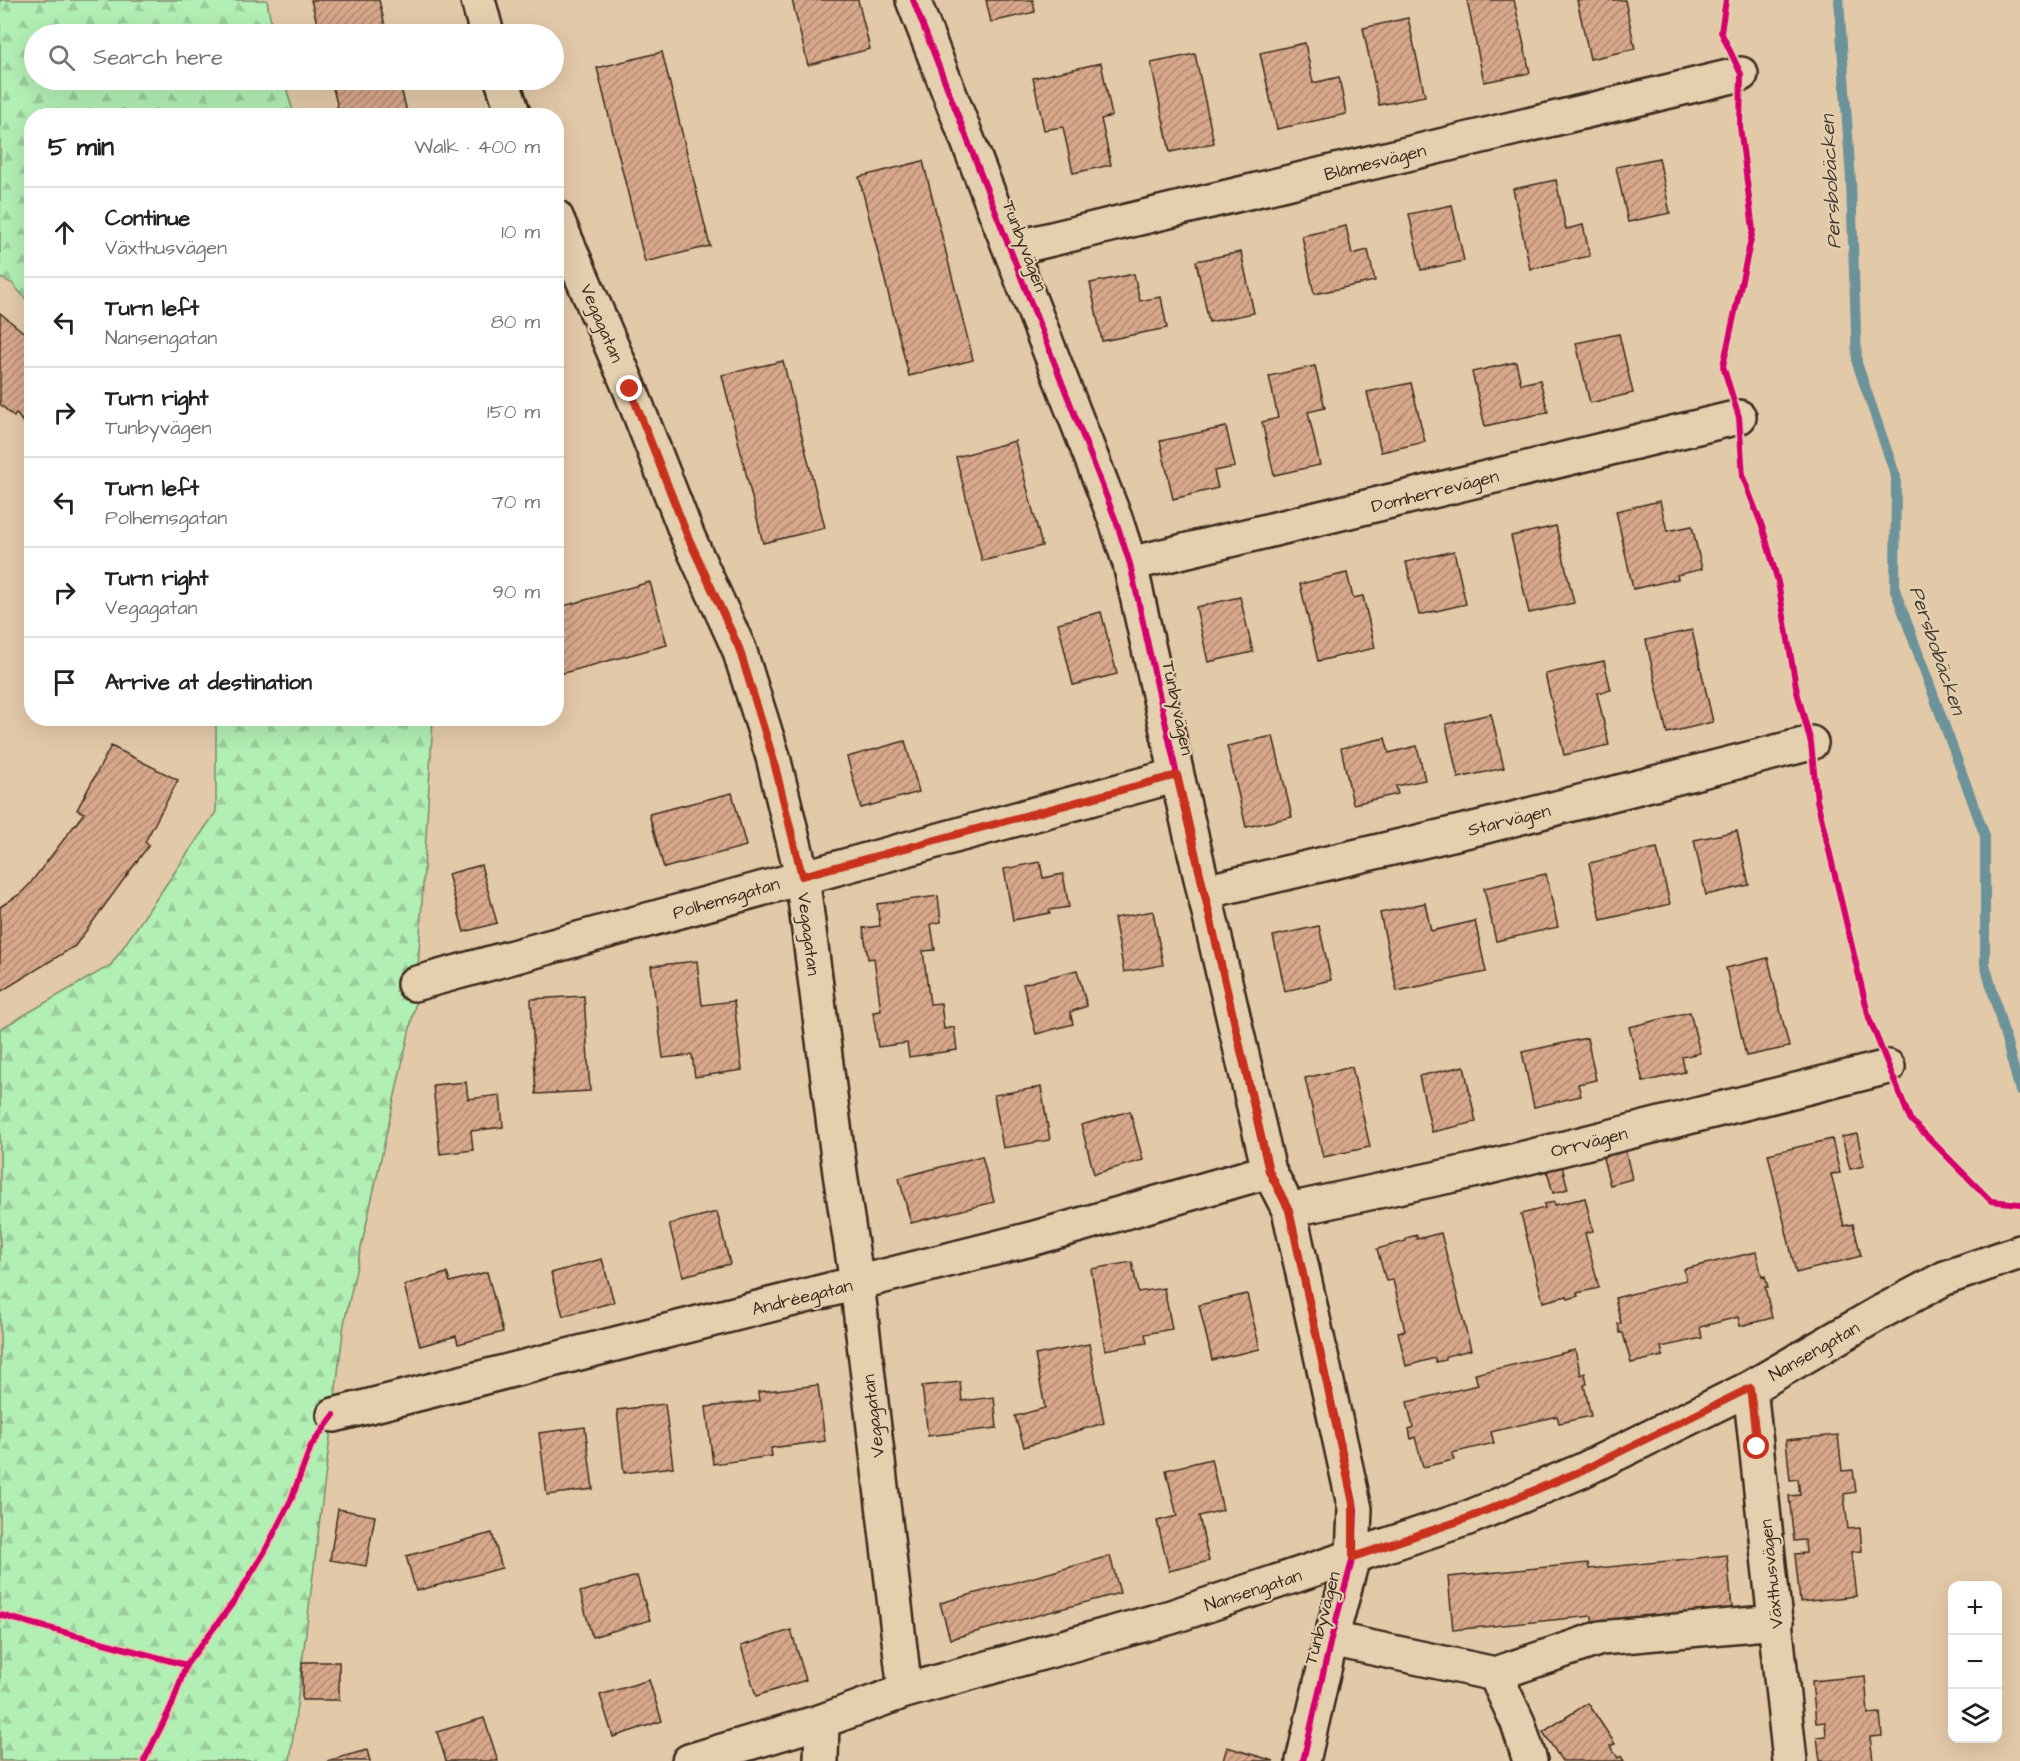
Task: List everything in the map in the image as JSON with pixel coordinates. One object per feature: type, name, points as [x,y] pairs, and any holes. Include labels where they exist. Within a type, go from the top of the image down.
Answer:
[{"type":"street","points":[[478,0],[484,24]]},
{"type":"street","name":"Tunbyvägen","points":[[913,0],[1116,521],[1130,564],[1269,1171],[1289,1210],[1353,1503],[1353,1557],[1331,1638],[1303,1761]]},
{"type":"street","name":"Blåmesvägen","points":[[1010,249],[1741,74]]},
{"type":"street","points":[[505,90],[511,108]]},
{"type":"street","name":"Vegagatan","points":[[564,236],[630,389],[688,537],[739,648],[773,758],[802,876],[840,1173],[857,1283],[905,1691]]},
{"type":"street","name":"Domherrevägen","points":[[1130,564],[1739,417]]},
{"type":"street","name":"Starvägen","points":[[1204,892],[1482,827],[1811,743]]},
{"type":"street","name":"Polhemsgatan","points":[[414,984],[1177,775]]},
{"type":"street","name":"Orrvägen","points":[[1289,1210],[1477,1170],[1888,1067]]},
{"type":"street","name":"Andréegatan","points":[[334,1415],[1031,1239],[1269,1171]]},
{"type":"street","name":"Nansengatan","points":[[689,1761],[822,1721],[905,1691],[1170,1617],[1468,1518],[1581,1471],[1750,1388],[1881,1312],[1945,1278],[2020,1252]]},
{"type":"street","name":"Växthusvägen","points":[[1750,1388],[1790,1761]]},
{"type":"street","points":[[1331,1638],[1494,1674],[1601,1638],[1776,1622]]},
{"type":"street","points":[[1494,1674],[1518,1723],[1530,1761]]},
{"type":"street","points":[[821,1761],[822,1721]]},
{"type":"green space","points":[[0,0],[267,0],[271,24],[24,24],[24,90],[287,90],[292,108],[24,108],[24,297],[12,283],[0,278]]},
{"type":"green space","points":[[216,726],[433,726],[416,1001],[344,1324],[290,1761],[0,1761],[0,1029],[111,965],[216,812]]},
{"type":"building","points":[[311,0],[379,0],[385,24],[317,24]]},
{"type":"building","points":[[792,0],[858,0],[870,49],[808,65]]},
{"type":"building","points":[[986,0],[1033,0],[1035,12],[991,22]]},
{"type":"building","points":[[1467,0],[1514,0],[1530,73],[1484,82]]},
{"type":"building","points":[[1577,0],[1625,0],[1635,49],[1590,59]]},
{"type":"building","points":[[1408,18],[1425,96],[1379,105],[1363,28]]},
{"type":"building","points":[[1305,43],[1313,83],[1339,77],[1346,114],[1277,129],[1260,53]]},
{"type":"building","points":[[662,52],[710,246],[645,262],[597,68]]},
{"type":"building","points":[[1195,54],[1214,143],[1170,152],[1151,63]]},
{"type":"building","points":[[1101,63],[1112,116],[1101,119],[1111,165],[1073,173],[1063,127],[1044,130],[1033,78]]},
{"type":"building","points":[[334,90],[402,90],[406,108],[338,108]]},
{"type":"building","points":[[1659,158],[1670,213],[1628,222],[1616,167]]},
{"type":"building","points":[[923,161],[973,360],[909,376],[859,177]]},
{"type":"building","points":[[1556,180],[1566,229],[1583,225],[1590,256],[1530,269],[1513,189]]},
{"type":"building","points":[[1452,205],[1464,261],[1421,270],[1409,214]]},
{"type":"building","points":[[1346,226],[1352,254],[1368,250],[1375,281],[1314,294],[1302,236]]},
{"type":"building","points":[[1241,252],[1254,313],[1209,322],[1196,261]]},
{"type":"building","points":[[1134,274],[1140,301],[1161,297],[1167,328],[1102,341],[1090,283]]},
{"type":"building","points":[[0,313],[24,332],[24,424],[16,413],[14,417],[0,404]]},
{"type":"building","points":[[1619,334],[1633,393],[1590,403],[1576,343]]},
{"type":"building","points":[[783,361],[825,528],[763,543],[722,375]]},
{"type":"building","points":[[1516,362],[1521,384],[1540,380],[1548,412],[1485,426],[1472,372]]},
{"type":"building","points":[[1315,366],[1325,408],[1308,412],[1320,465],[1274,475],[1262,422],[1278,418],[1269,376]]},
{"type":"building","points":[[1411,383],[1425,442],[1381,452],[1367,392]]},
{"type":"building","points":[[1226,427],[1235,467],[1214,471],[1218,488],[1173,499],[1160,441]]},
{"type":"building","points":[[1015,441],[1042,546],[982,561],[956,457]]},
{"type":"building","points":[[1660,501],[1667,531],[1692,526],[1702,569],[1677,575],[1678,579],[1633,589],[1616,511]]},
{"type":"building","points":[[1556,526],[1574,603],[1529,613],[1511,536]]},
{"type":"building","points":[[1454,551],[1466,604],[1419,615],[1406,562]]},
{"type":"building","points":[[1347,573],[1353,598],[1363,596],[1375,648],[1318,661],[1300,584]]},
{"type":"building","points":[[650,582],[667,645],[564,673],[564,606]]},
{"type":"building","points":[[1240,597],[1253,652],[1208,662],[1196,607]]},
{"type":"building","points":[[1101,612],[1117,674],[1073,685],[1058,623]]},
{"type":"building","points":[[1692,630],[1713,722],[1667,733],[1646,640]]},
{"type":"building","points":[[1604,661],[1611,690],[1597,693],[1609,745],[1564,755],[1545,674]]},
{"type":"building","points":[[1491,714],[1504,768],[1458,778],[1446,724]]},
{"type":"building","points":[[1273,736],[1292,817],[1246,827],[1227,746]]},
{"type":"building","points":[[1385,738],[1389,753],[1417,746],[1425,780],[1396,786],[1398,794],[1353,804],[1341,748]]},
{"type":"building","points":[[905,741],[919,792],[861,808],[847,757]]},
{"type":"building","points":[[111,746],[178,780],[145,842],[149,845],[75,946],[0,992],[0,907],[29,885],[84,813],[77,810]]},
{"type":"building","points":[[732,793],[746,846],[664,868],[649,814]]},
{"type":"building","points":[[1737,831],[1749,885],[1706,895],[1694,840]]},
{"type":"building","points":[[1657,848],[1670,904],[1601,920],[1589,863]]},
{"type":"building","points":[[1040,862],[1043,878],[1063,874],[1069,907],[1013,920],[1004,869]]},
{"type":"building","points":[[481,865],[497,923],[464,932],[448,874]]},
{"type":"building","points":[[1546,874],[1558,927],[1496,941],[1484,888]]},
{"type":"building","points":[[938,896],[941,922],[931,924],[935,950],[923,951],[930,1004],[941,1003],[944,1029],[954,1027],[957,1050],[909,1057],[907,1043],[878,1047],[873,1012],[881,1011],[874,958],[868,959],[863,928],[880,926],[877,904]]},
{"type":"building","points":[[1425,903],[1431,931],[1475,921],[1486,972],[1397,991],[1380,913]]},
{"type":"building","points":[[1153,911],[1163,965],[1124,972],[1114,918]]},
{"type":"building","points":[[1319,926],[1331,980],[1285,991],[1273,936]]},
{"type":"building","points":[[1768,958],[1789,1047],[1746,1056],[1726,968]]},
{"type":"building","points":[[697,961],[702,1005],[734,1001],[742,1070],[695,1077],[692,1055],[663,1058],[651,966]]},
{"type":"building","points":[[1077,970],[1087,1006],[1070,1012],[1073,1024],[1036,1034],[1023,984]]},
{"type":"building","points":[[584,996],[590,1091],[536,1094],[531,999]]},
{"type":"building","points":[[1690,1012],[1700,1053],[1682,1057],[1685,1072],[1643,1082],[1629,1027]]},
{"type":"building","points":[[1587,1038],[1596,1080],[1578,1084],[1581,1096],[1534,1107],[1522,1052]]},
{"type":"building","points":[[1464,1066],[1476,1122],[1432,1132],[1419,1076]]},
{"type":"building","points":[[1352,1067],[1370,1147],[1323,1157],[1305,1078]]},
{"type":"building","points":[[466,1082],[468,1099],[500,1095],[503,1127],[471,1131],[473,1150],[440,1154],[433,1085]]},
{"type":"building","points":[[1041,1087],[1050,1140],[1003,1148],[994,1095]]},
{"type":"building","points":[[1130,1111],[1143,1160],[1094,1174],[1081,1125]]},
{"type":"building","points":[[1857,1134],[1864,1166],[1850,1169],[1842,1137]]},
{"type":"building","points":[[1832,1139],[1840,1173],[1831,1174],[1844,1226],[1853,1224],[1861,1256],[1796,1273],[1768,1154]]},
{"type":"building","points":[[1625,1149],[1632,1179],[1610,1185],[1602,1154]]},
{"type":"building","points":[[982,1156],[994,1202],[911,1223],[899,1178]]},
{"type":"building","points":[[1562,1166],[1568,1189],[1553,1193],[1547,1171]]},
{"type":"building","points":[[1585,1198],[1593,1231],[1585,1233],[1599,1288],[1577,1293],[1578,1296],[1568,1299],[1567,1296],[1543,1302],[1521,1214],[1545,1208],[1544,1204],[1554,1202],[1555,1205]]},
{"type":"building","points":[[717,1212],[730,1264],[683,1276],[669,1224]]},
{"type":"building","points":[[1441,1233],[1471,1350],[1446,1356],[1446,1360],[1436,1362],[1435,1358],[1406,1366],[1398,1332],[1405,1331],[1393,1280],[1386,1281],[1377,1249],[1406,1241],[1406,1238],[1417,1235],[1417,1239]]},
{"type":"building","points":[[1756,1252],[1762,1277],[1765,1276],[1768,1287],[1765,1287],[1772,1318],[1740,1326],[1738,1317],[1700,1327],[1702,1338],[1661,1347],[1663,1356],[1631,1363],[1623,1333],[1620,1333],[1618,1324],[1621,1323],[1615,1298],[1686,1280],[1684,1269]]},
{"type":"building","points":[[602,1259],[614,1302],[563,1316],[551,1273]]},
{"type":"building","points":[[1132,1262],[1138,1292],[1164,1288],[1172,1329],[1145,1334],[1147,1343],[1105,1350],[1091,1269]]},
{"type":"building","points":[[487,1272],[503,1332],[458,1344],[456,1336],[420,1346],[404,1285],[447,1273],[450,1282]]},
{"type":"building","points":[[1247,1294],[1260,1349],[1212,1360],[1199,1305]]},
{"type":"building","points":[[1089,1344],[1104,1423],[1024,1447],[1015,1416],[1045,1408],[1035,1355]]},
{"type":"building","points":[[1575,1350],[1581,1375],[1585,1373],[1587,1384],[1584,1385],[1591,1416],[1559,1423],[1557,1416],[1491,1432],[1494,1443],[1452,1453],[1454,1460],[1423,1467],[1415,1437],[1411,1439],[1409,1429],[1413,1427],[1407,1402],[1478,1385],[1475,1374]]},
{"type":"building","points":[[960,1382],[962,1401],[994,1397],[997,1428],[928,1436],[922,1386]]},
{"type":"building","points":[[818,1385],[825,1441],[771,1448],[772,1456],[713,1464],[706,1407],[759,1401],[758,1392]]},
{"type":"building","points":[[665,1404],[673,1467],[624,1473],[617,1410]]},
{"type":"building","points":[[585,1427],[593,1489],[547,1495],[539,1433]]},
{"type":"building","points":[[1838,1435],[1842,1471],[1853,1470],[1856,1492],[1844,1494],[1848,1529],[1860,1528],[1862,1551],[1851,1552],[1856,1596],[1800,1602],[1795,1554],[1806,1553],[1805,1540],[1794,1541],[1789,1496],[1800,1495],[1798,1479],[1790,1480],[1786,1440]]},
{"type":"building","points":[[1211,1459],[1223,1510],[1199,1516],[1209,1561],[1169,1571],[1157,1521],[1177,1516],[1166,1470]]},
{"type":"building","points":[[338,1509],[375,1516],[366,1566],[330,1560]]},
{"type":"building","points":[[492,1533],[502,1568],[416,1591],[406,1556]]},
{"type":"building","points":[[1727,1555],[1732,1609],[1593,1624],[1592,1616],[1453,1630],[1448,1577],[1588,1563],[1589,1569]]},
{"type":"building","points":[[1110,1556],[1120,1593],[950,1639],[940,1603]]},
{"type":"building","points":[[637,1576],[650,1620],[592,1637],[580,1592]]},
{"type":"building","points":[[791,1630],[806,1680],[756,1696],[741,1646]]},
{"type":"building","points":[[302,1662],[339,1662],[339,1700],[302,1700]]},
{"type":"building","points":[[1865,1676],[1868,1714],[1880,1713],[1882,1736],[1870,1737],[1873,1761],[1820,1761],[1817,1737],[1826,1736],[1825,1722],[1816,1723],[1812,1681]]},
{"type":"building","points":[[649,1680],[662,1721],[613,1737],[600,1695]]},
{"type":"building","points":[[1588,1703],[1615,1744],[1610,1746],[1618,1758],[1621,1756],[1624,1761],[1562,1761],[1543,1732]]},
{"type":"building","points":[[484,1718],[498,1761],[446,1761],[437,1732]]},
{"type":"building","points":[[1227,1747],[1274,1761],[1223,1761]]},
{"type":"building","points":[[367,1750],[370,1761],[327,1761]]},
{"type":"waterway","name":"Persbobäcken","points":[[1839,0],[1851,181],[1857,363],[1896,477],[1895,590],[1985,836],[1985,964],[2020,1091]]},
{"type":"cycle path","points":[[913,0],[1116,521],[1130,564],[1269,1171],[1289,1210],[1355,1509],[1353,1557],[1331,1639],[1303,1761]]},
{"type":"cycle path","points":[[1726,0],[1721,32],[1741,74],[1740,126],[1753,230],[1723,366],[1739,417],[1743,477],[1763,529],[1778,582],[1797,692],[1811,743],[1817,800],[1869,1018],[1910,1119],[1991,1201],[2020,1204]]},
{"type":"cycle path","points":[[144,1761],[172,1705],[186,1665],[235,1600],[265,1551],[291,1500],[311,1446],[334,1415]]},
{"type":"cycle path","points":[[0,1615],[186,1665]]},
{"type":"route","points":[[630,389],[688,537],[739,648],[773,758],[802,876],[1177,775],[1269,1171],[1289,1210],[1353,1503],[1353,1557],[1468,1518],[1581,1471],[1750,1388],[1757,1447]]}]
